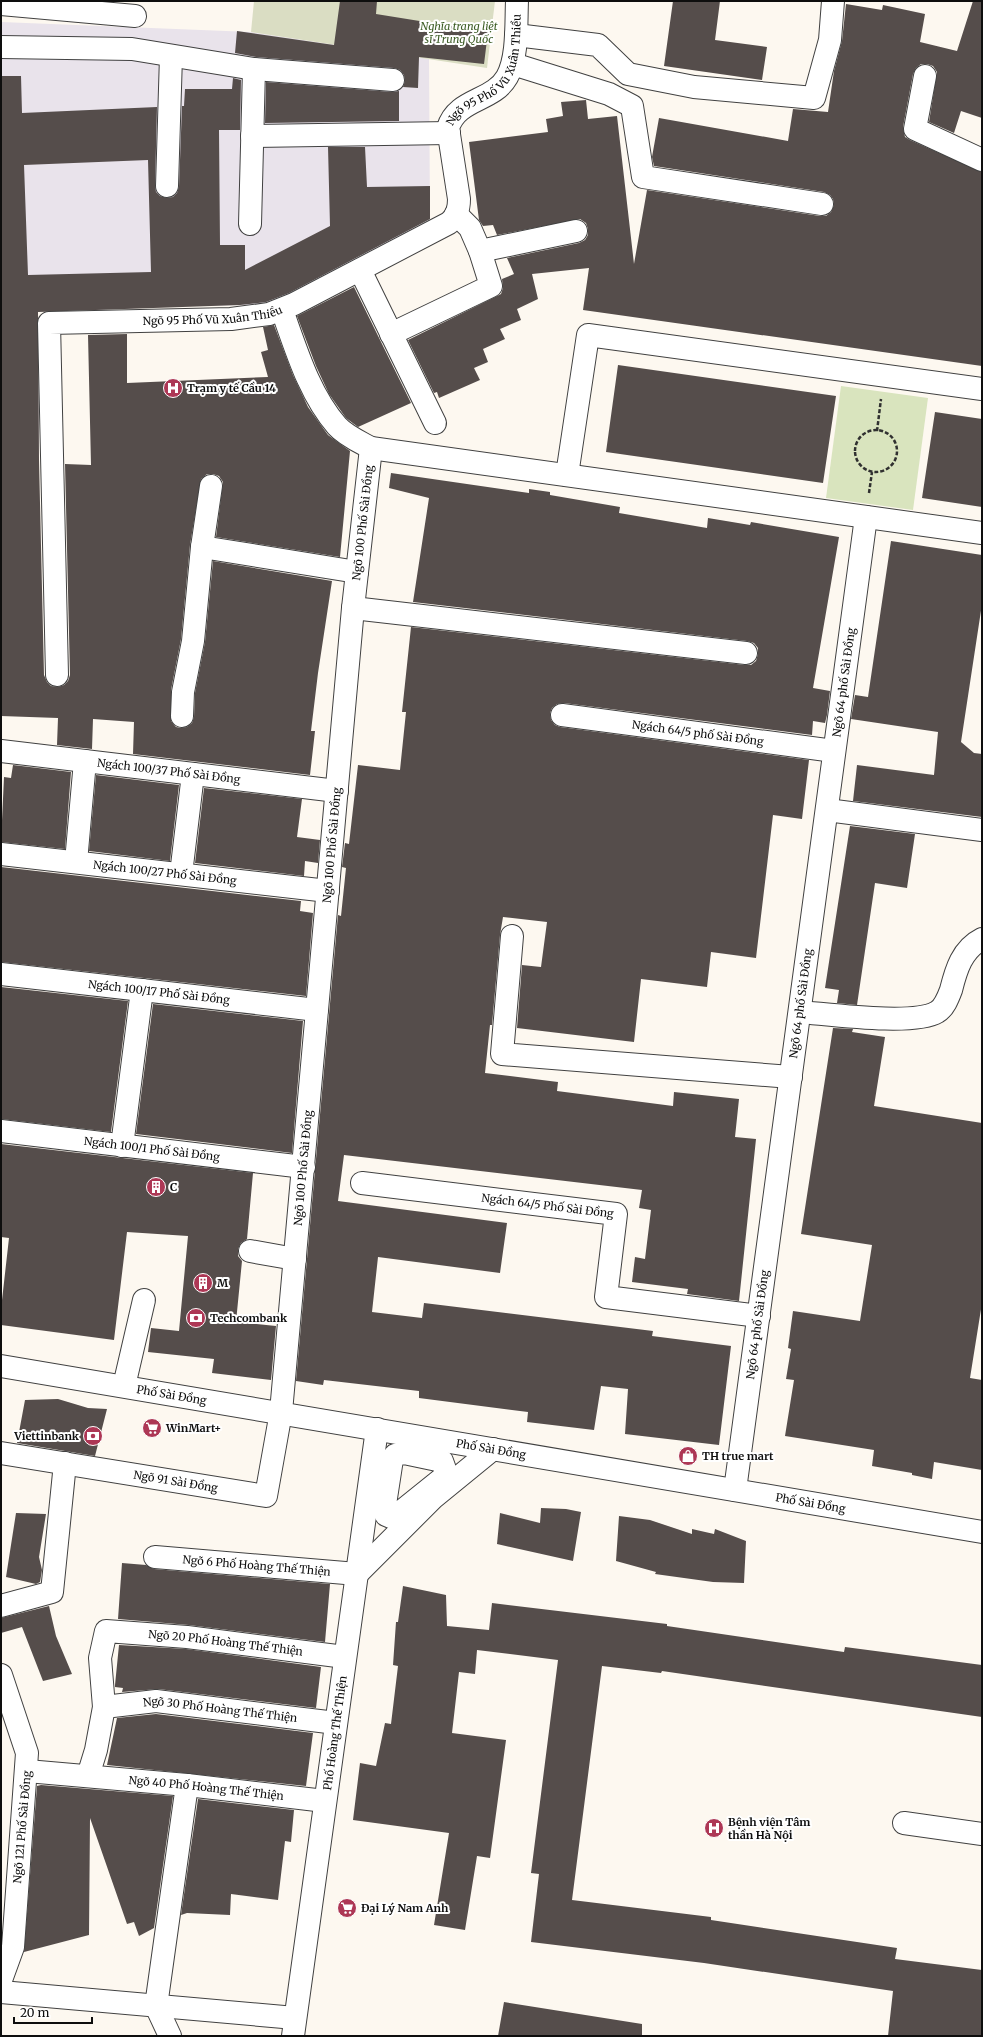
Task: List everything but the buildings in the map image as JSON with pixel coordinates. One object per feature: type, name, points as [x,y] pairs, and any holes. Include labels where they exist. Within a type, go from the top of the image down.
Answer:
[{"type":"street","name":"Ngõ 95 Phố Vũ Xuân Thiều","points":[[57,675],[49,322],[231,319],[256,317],[282,310],[449,223],[456,214],[459,199],[448,128],[450,120],[467,104],[495,90],[507,78],[513,64],[516,36],[517,1]]},
{"type":"street","points":[[516,36],[598,45],[628,74],[694,87],[814,98],[830,40],[833,1]]},
{"type":"street","points":[[1,4],[136,8],[132,49]]},
{"type":"street","points":[[1,47],[132,49],[254,70],[394,80]]},
{"type":"street","points":[[167,186],[171,56]]},
{"type":"street","points":[[513,64],[609,94],[632,106],[643,177],[822,204]]},
{"type":"street","points":[[250,224],[254,70]]},
{"type":"street","points":[[925,76],[914,129],[982,160]]},
{"type":"street","points":[[252,136],[449,133]]},
{"type":"street","points":[[391,334],[491,286],[480,251],[470,228],[464,220],[456,214]]},
{"type":"street","points":[[480,251],[576,231]]},
{"type":"street","points":[[360,270],[435,423]]},
{"type":"street","points":[[282,310],[305,372],[326,410],[338,427],[354,439],[371,448],[982,533]]},
{"type":"street","points":[[567,475],[588,334],[982,389]]},
{"type":"street","name":"Ngõ 100 Phố Sài Đồng","points":[[281,1412],[357,572],[371,448]]},
{"type":"street","points":[[182,716],[183,692],[193,641],[202,547],[211,486]]},
{"type":"street","name":"Ngõ 64 phố Sài Đồng","points":[[736,1490],[866,517]]},
{"type":"street","points":[[202,547],[357,572]]},
{"type":"street","points":[[354,608],[746,654]]},
{"type":"street","name":"Ngách 64/5 phố Sài Đồng","points":[[562,715],[834,751]]},
{"type":"street","name":"Ngách 100/37 Phố Sài Đồng","points":[[1,751],[337,791]]},
{"type":"street","points":[[76,862],[85,761]]},
{"type":"street","points":[[182,874],[193,774]]},
{"type":"street","points":[[827,810],[982,830]]},
{"type":"street","name":"Ngách 100/27 Phố Sài Đồng","points":[[1,854],[328,891]]},
{"type":"street","points":[[512,936],[502,1054],[791,1077]]},
{"type":"street","points":[[800,1012],[891,1018],[918,1018],[934,1014],[947,1000],[958,965],[970,949],[982,940]]},
{"type":"street","name":"Ngách 100/17 Phố Sài Đồng","points":[[1,974],[318,1010]]},
{"type":"street","points":[[122,1146],[142,990]]},
{"type":"street","name":"Ngách 100/1 Phố Sài Đồng","points":[[1,1131],[304,1167]]},
{"type":"street","name":"Ngách 64/5 Phố Sài Đồng","points":[[362,1183],[616,1214],[606,1297],[759,1316]]},
{"type":"street","points":[[250,1251],[295,1259]]},
{"type":"street","points":[[124,1386],[144,1300]]},
{"type":"street","name":"Phố Sài Đồng","points":[[1,1366],[281,1412],[982,1532]]},
{"type":"street","name":"Ngõ 91 Sài Đồng","points":[[1,1452],[266,1496],[281,1412]]},
{"type":"street","name":"Phố Hoàng Thế Thiện","points":[[294,2027],[377,1429]]},
{"type":"street","points":[[357,1574],[433,1498],[493,1449]]},
{"type":"street","points":[[1,1606],[52,1592],[64,1463]]},
{"type":"street","name":"Ngõ 6 Phố Hoàng Thế Thiện","points":[[155,1557],[357,1574]]},
{"type":"street","name":"Ngõ 20 Phố Hoàng Thế Thiện","points":[[104,1708],[100,1658],[106,1631],[187,1637],[345,1657]]},
{"type":"street","name":"Ngõ 121 Phố Sài Đồng","points":[[1,1675],[27,1753],[27,1771],[13,1947],[1,1980]]},
{"type":"street","name":"Ngõ 30 Phố Hoàng Thế Thiện","points":[[104,1708],[156,1701],[336,1723]]},
{"type":"street","points":[[88,1776],[96,1750],[104,1708]]},
{"type":"street","name":"Ngõ 40 Phố Hoàng Thế Thiện","points":[[27,1771],[187,1784],[325,1801]]},
{"type":"street","points":[[170,2036],[156,2006],[187,1784]]},
{"type":"street","points":[[904,1823],[982,1834]]},
{"type":"street","points":[[1,1992],[156,2006],[294,2027]]},
{"type":"path","points":[[877,431],[885,376]]},
{"type":"path","points":[[877,431],[887,433],[892,438],[896,451],[892,464],[880,472],[872,472],[866,470],[857,460],[855,447],[862,436],[868,432],[877,431]]},
{"type":"shaded area","points":[[1,22],[251,32],[429,59],[430,219],[310,286],[263,305],[186,306],[38,312],[39,457],[1,456]]},
{"type":"green space","name":"Nghĩa trang liệt sĩ Trung Quốc","points":[[254,1],[495,1],[487,68],[251,32]]},
{"type":"green space","points":[[841,386],[928,398],[913,510],[826,498]]},
{"type":"place","name":"Trạm y tế Cầu 14","points":[[173,388]]},
{"type":"place","name":"C","points":[[156,1187]]},
{"type":"place","name":"M","points":[[203,1283]]},
{"type":"place","name":"Techcombank","points":[[196,1318]]},
{"type":"place","name":"WinMart+","points":[[152,1428]]},
{"type":"place","name":"Viettinbank","points":[[93,1436]]},
{"type":"place","name":"TH true mart","points":[[688,1456]]},
{"type":"place","name":"Bệnh viện Tâm thần Hà Nội","points":[[714,1828]]},
{"type":"place","name":"Đại Lý Nam Anh","points":[[347,1908]]}]
